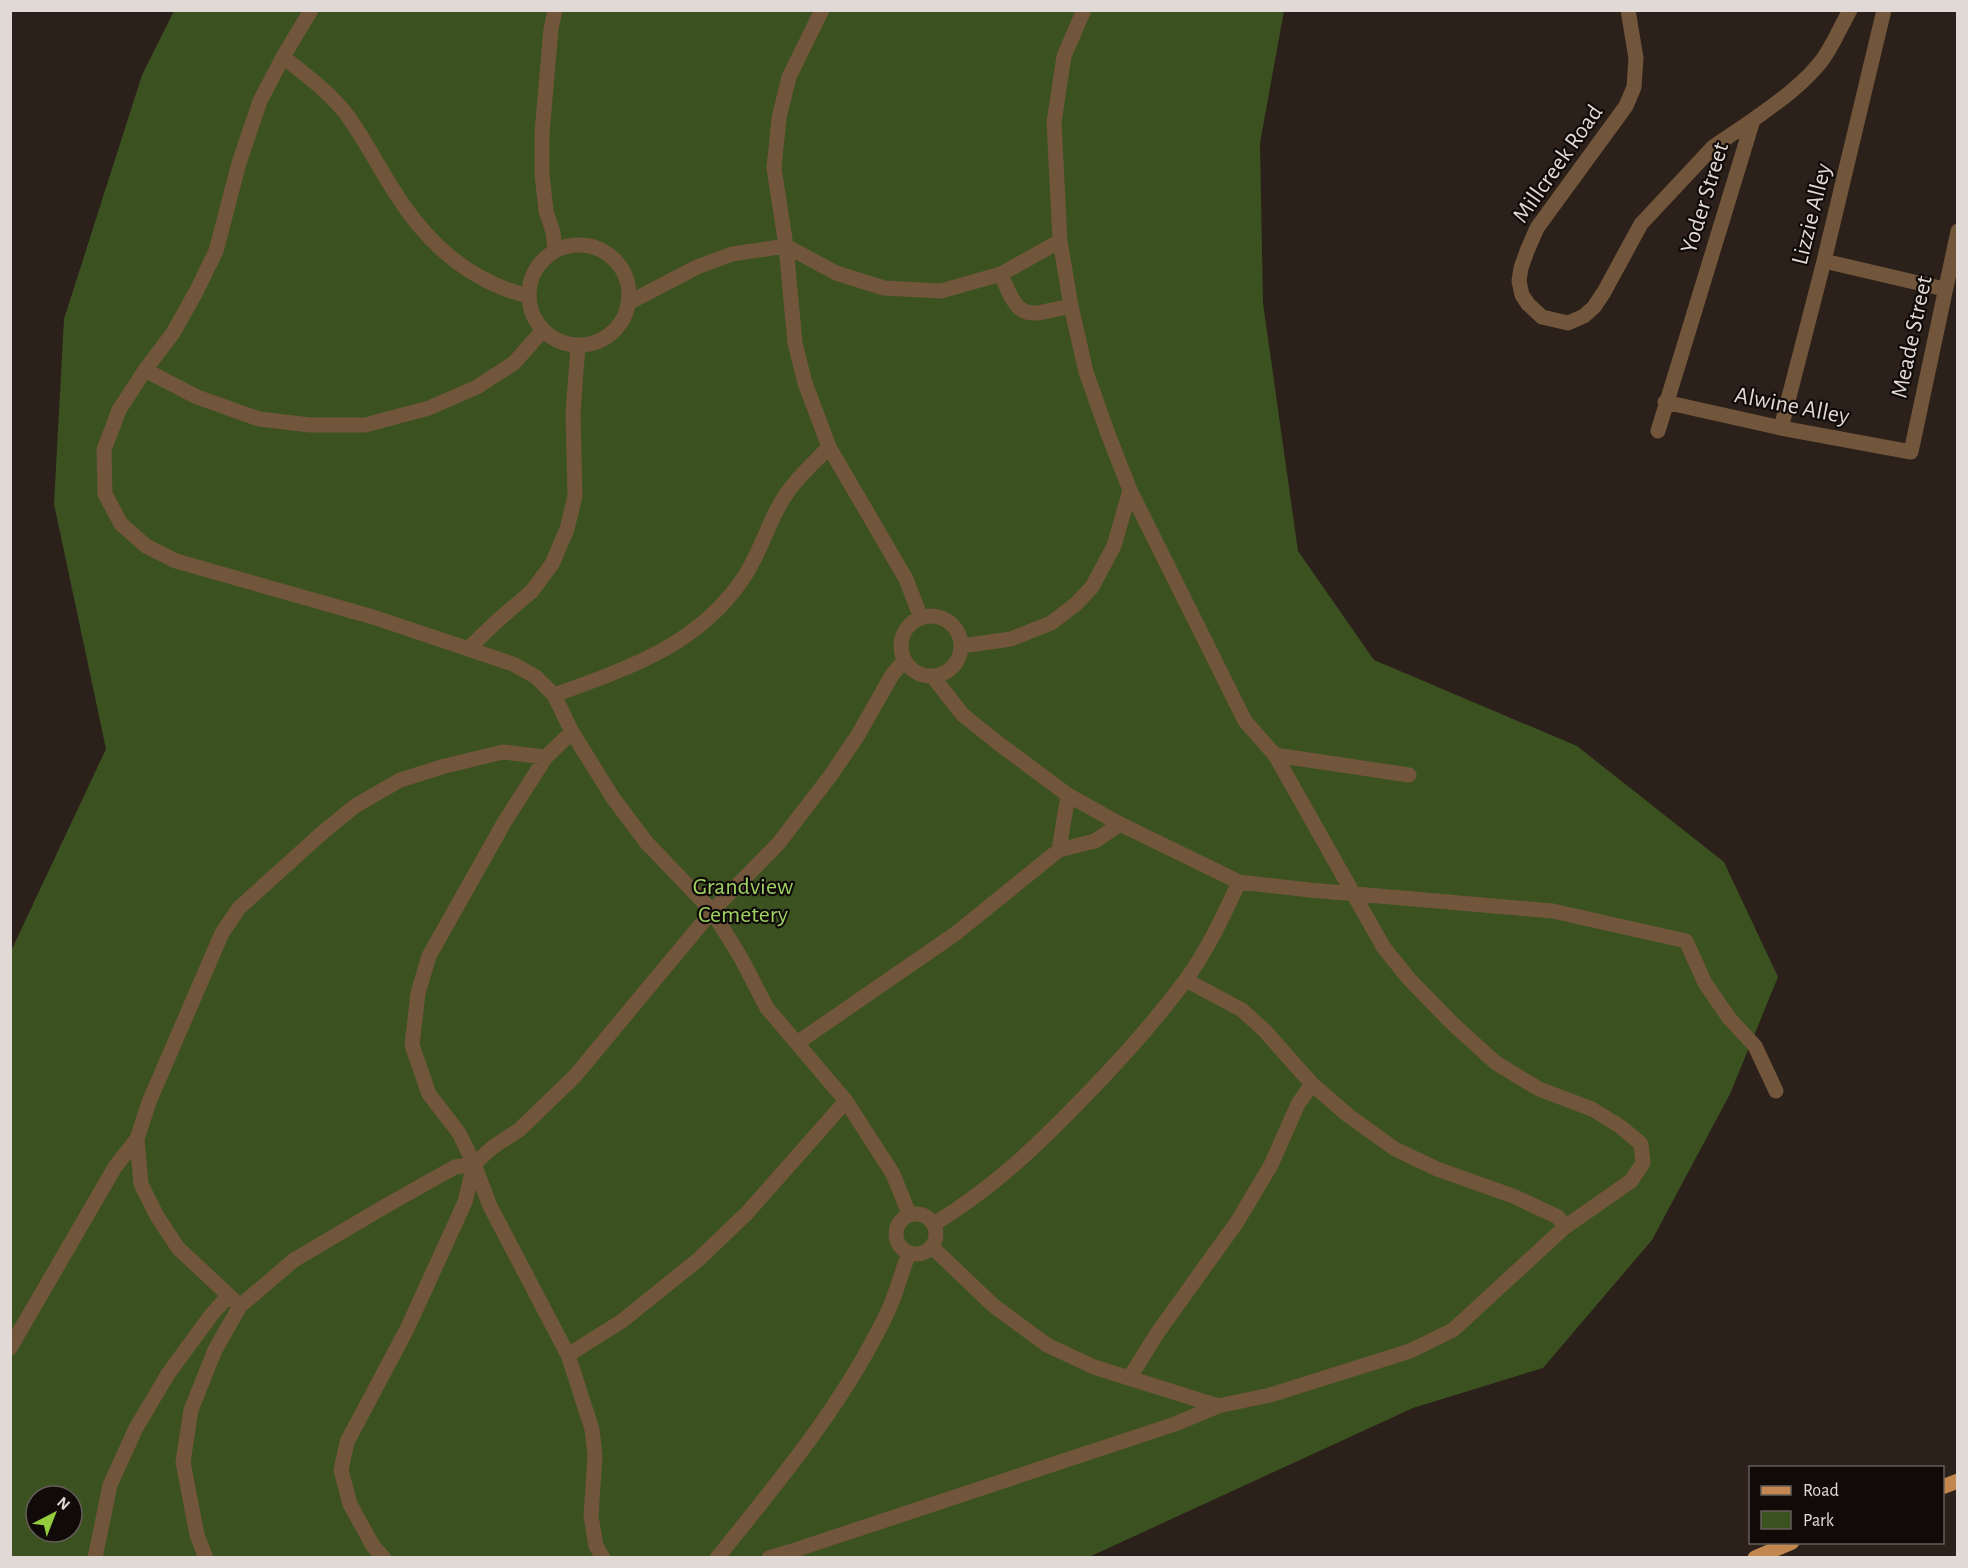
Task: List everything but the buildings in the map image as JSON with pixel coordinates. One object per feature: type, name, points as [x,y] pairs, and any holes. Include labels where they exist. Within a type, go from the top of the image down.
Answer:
[{"type":"main road","points":[[1755,1557],[1787,1544]]},
{"type":"street","points":[[311,10],[260,101],[239,163],[216,251],[173,333],[119,410],[104,450],[105,494],[121,524],[146,546],[176,561],[373,617],[513,664],[536,677],[554,695],[572,732],[613,798],[646,842],[711,911],[741,958],[767,1008],[846,1101],[893,1174],[909,1214]]},
{"type":"street","points":[[555,10],[551,29],[542,143],[542,174],[546,211],[554,232],[555,250]]},
{"type":"street","points":[[822,10],[789,77],[779,118],[774,168],[786,246],[795,342],[805,383],[830,447],[906,579],[921,618]]},
{"type":"street","points":[[769,1557],[1175,1424],[1218,1407],[1270,1395],[1410,1351],[1453,1330],[1565,1227],[1631,1181],[1643,1163],[1641,1144],[1622,1127],[1592,1109],[1539,1089],[1496,1064],[1410,980],[1384,948],[1275,755],[1245,721],[1130,490],[1086,372],[1071,306],[1060,241],[1054,122],[1064,56],[1084,10]]},
{"type":"street","name":"Millcreek Road","points":[[1628,10],[1636,58],[1634,87],[1626,106],[1537,228],[1521,268],[1519,281],[1522,295],[1536,313],[1542,317],[1568,323],[1584,316],[1594,307],[1604,292],[1641,224],[1713,147],[1753,120]]},
{"type":"street","name":"Yoder Street","points":[[1658,431],[1753,120],[1792,92],[1809,76],[1824,58],[1850,10]]},
{"type":"street","name":"Lizzie Alley","points":[[1781,428],[1884,10]]},
{"type":"street","points":[[283,57],[322,87],[347,116],[399,199],[431,240],[474,274],[504,290],[528,296]]},
{"type":"street","name":"Meade Street","points":[[1911,452],[1958,231]]},
{"type":"street","points":[[628,303],[697,267],[732,254],[786,246],[836,273],[884,288],[941,291],[1001,274],[1060,241]]},
{"type":"street","points":[[571,245],[588,245],[604,251],[617,261],[626,276],[630,292],[628,309],[620,324],[608,336],[593,344],[578,346],[558,341],[543,330],[532,312],[528,296],[533,275],[542,261],[555,250],[571,245]]},
{"type":"street","points":[[1824,261],[1944,289]]},
{"type":"street","points":[[1001,274],[1015,305],[1025,313],[1038,314],[1071,306]]},
{"type":"street","points":[[145,370],[197,397],[259,418],[310,424],[365,425],[429,408],[477,387],[514,363],[543,330]]},
{"type":"street","points":[[469,648],[532,591],[552,564],[567,529],[575,496],[573,413],[578,346]]},
{"type":"street","name":"Alwine Alley","points":[[1665,402],[1781,428],[1911,452]]},
{"type":"street","points":[[554,695],[653,657],[691,634],[718,610],[743,579],[780,503],[803,474],[830,447]]},
{"type":"street","points":[[961,646],[1011,639],[1052,623],[1076,604],[1092,587],[1114,546],[1130,490]]},
{"type":"street","points":[[935,616],[948,621],[958,632],[961,646],[958,661],[948,672],[933,677],[916,673],[904,661],[900,649],[902,636],[909,624],[921,618],[935,616]]},
{"type":"street","points":[[206,1557],[197,1535],[183,1462],[191,1410],[215,1350],[240,1306],[294,1260],[455,1167],[474,1164],[493,1147],[519,1130],[575,1076],[711,911],[778,844],[831,775],[858,735],[892,675],[904,661]]},
{"type":"street","points":[[933,677],[963,715],[1068,795],[1120,824],[1239,882],[1553,911],[1686,941],[1705,983],[1729,1018],[1755,1046],[1776,1090]]},
{"type":"street","points":[[572,732],[546,757],[505,821],[429,956],[418,993],[412,1045],[429,1094],[459,1133],[490,1206],[568,1355],[592,1429],[595,1456],[591,1516],[596,1546],[603,1557]]},
{"type":"street","points":[[10,1348],[116,1167],[137,1139],[149,1102],[222,933],[239,908],[355,806],[400,780],[503,752],[546,757]]},
{"type":"street","points":[[1275,755],[1409,775]]},
{"type":"street","points":[[1059,850],[1068,795]]},
{"type":"street","points":[[797,1043],[954,934],[1059,850],[1095,841],[1120,824]]},
{"type":"street","points":[[934,1224],[967,1204],[995,1183],[1041,1142],[1120,1060],[1186,980],[1222,920],[1239,882]]},
{"type":"street","points":[[1186,980],[1242,1010],[1265,1031],[1312,1084],[1349,1116],[1395,1149],[1437,1170],[1513,1196],[1558,1217],[1565,1227]]},
{"type":"street","points":[[1130,1377],[1158,1332],[1238,1222],[1271,1165],[1298,1104],[1312,1084]]},
{"type":"street","points":[[568,1355],[622,1321],[699,1259],[747,1213],[846,1101]]},
{"type":"street","points":[[137,1139],[141,1184],[157,1216],[178,1248],[240,1306]]},
{"type":"street","points":[[384,1557],[373,1546],[350,1504],[341,1470],[347,1442],[407,1329],[465,1202],[474,1164]]},
{"type":"street","points":[[909,1214],[928,1217],[934,1224],[936,1240],[932,1247],[921,1254],[909,1253],[899,1245],[896,1233],[900,1222],[909,1214]]},
{"type":"street","points":[[932,1247],[994,1306],[1047,1345],[1094,1367],[1218,1407]]},
{"type":"street","points":[[717,1557],[799,1455],[859,1364],[889,1308],[909,1253]]},
{"type":"street","points":[[95,1557],[110,1485],[136,1428],[168,1374],[228,1296]]},
{"type":"green space","name":"Grandview Cemetery","points":[[174,11],[1284,11],[1260,143],[1263,303],[1298,551],[1374,660],[1577,746],[1724,862],[1778,977],[1730,1094],[1652,1240],[1543,1368],[1413,1408],[1089,1557],[11,1558],[11,951],[106,749],[54,504],[64,319],[142,75]]}]
